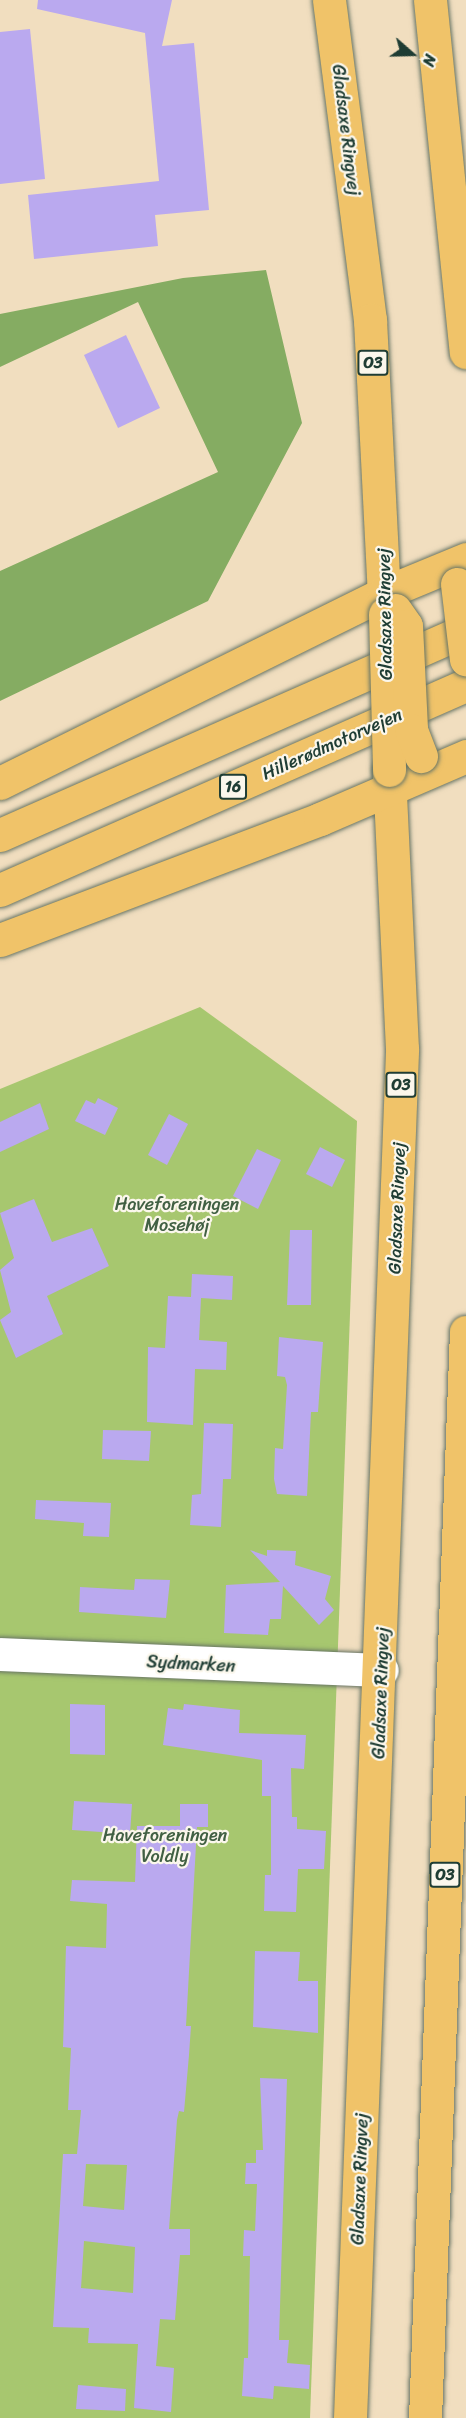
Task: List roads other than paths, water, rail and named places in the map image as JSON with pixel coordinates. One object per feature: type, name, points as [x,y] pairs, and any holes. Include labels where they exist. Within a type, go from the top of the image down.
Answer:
[{"type":"main road","name":"Gladsaxe Ringvej","points":[[329,0],[370,320],[388,606],[388,780],[402,1049],[382,1670],[350,2418]]},
{"type":"main road","points":[[430,0],[466,352]]},
{"type":"main road","points":[[0,783],[388,606],[456,571],[466,659]]},
{"type":"main road","points":[[388,606],[406,626],[411,730],[428,763]]},
{"type":"main road","points":[[0,835],[466,630]]},
{"type":"main road","name":"Hillerødmotorvejen","points":[[0,890],[466,684]]},
{"type":"main road","points":[[0,940],[428,763],[466,756]]},
{"type":"main road","name":"O3","points":[[425,2418],[466,1332]]},
{"type":"street","name":"Sydmarken","points":[[0,1654],[382,1670]]},
{"type":"park label","name":"Haveforeningen Mosehøj","points":[[177,1215]]},
{"type":"park label","name":"Haveforeningen Voldly","points":[[165,1846]]}]
